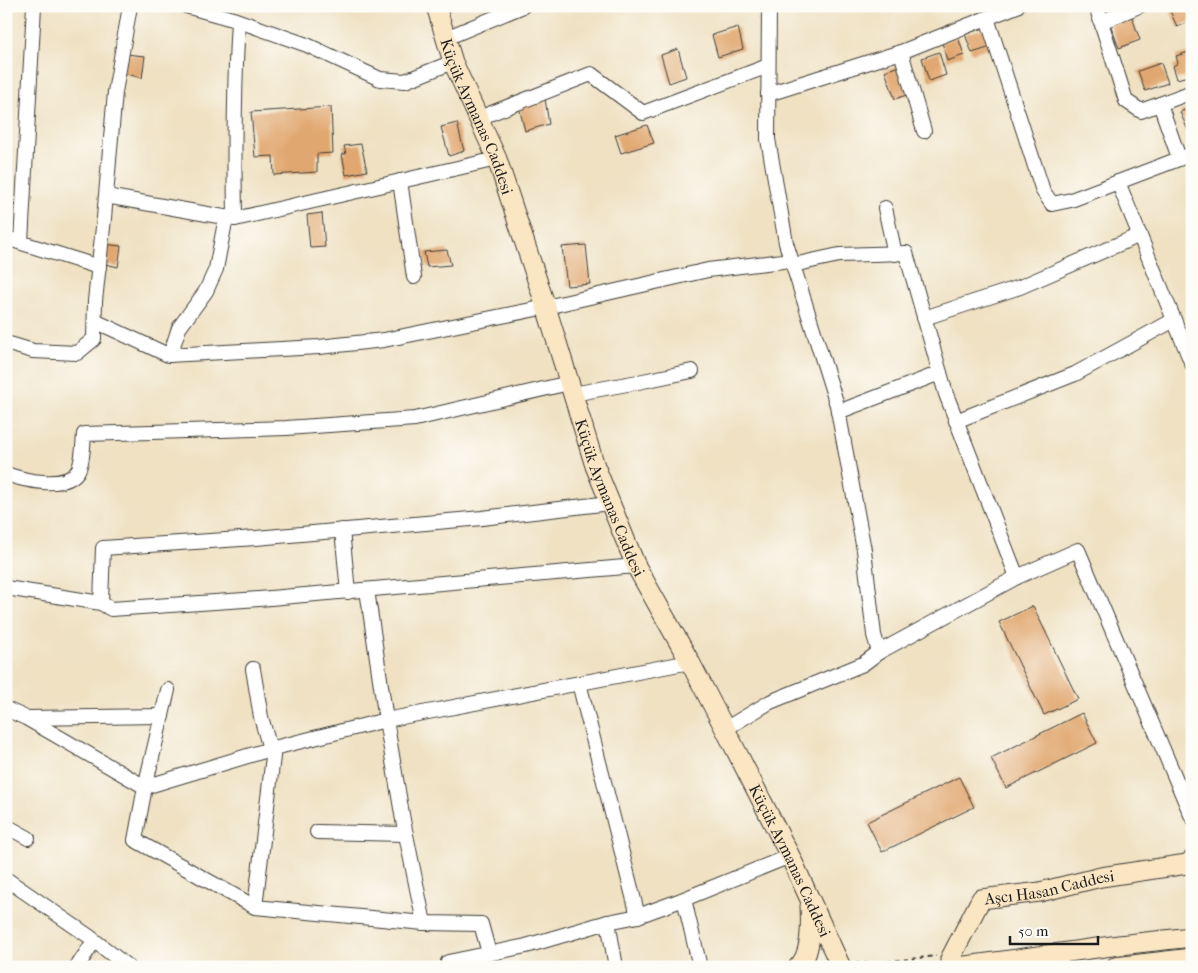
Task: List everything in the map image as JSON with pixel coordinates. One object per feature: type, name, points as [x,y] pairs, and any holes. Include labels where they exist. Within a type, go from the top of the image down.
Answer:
[{"type":"street","points":[[21,242],[34,6]]},
{"type":"street","points":[[6,343],[33,351],[77,353],[94,339],[95,301],[115,92],[130,6]]},
{"type":"street","points":[[186,6],[238,21],[307,45],[380,79],[405,81],[453,62]]},
{"type":"street","name":"Küçük Aymanas Caddesi","points":[[436,6],[453,62],[496,159],[546,307],[595,466],[636,566],[690,662],[790,856],[841,967]]},
{"type":"street","points":[[446,38],[523,6]]},
{"type":"street","points":[[769,6],[768,139],[786,244],[838,412],[864,550],[874,635],[879,652]]},
{"type":"street","points":[[768,94],[901,52],[1017,6]]},
{"type":"street","points":[[1096,6],[1126,100],[1141,111],[1192,92]]},
{"type":"street","points":[[1101,22],[1139,6]]},
{"type":"street","points":[[987,18],[1043,191],[1052,204],[1071,200],[1186,156],[1160,104]]},
{"type":"street","points":[[170,354],[179,328],[206,291],[216,269],[230,218],[234,165],[238,21]]},
{"type":"street","points":[[901,52],[924,130]]},
{"type":"street","points":[[479,118],[591,74],[643,113],[768,66]]},
{"type":"street","points":[[106,196],[230,218],[496,159]]},
{"type":"street","points":[[400,181],[414,277]]},
{"type":"street","points":[[1118,182],[1192,364]]},
{"type":"street","points":[[885,208],[895,254]]},
{"type":"street","points":[[924,318],[1020,287],[1140,235]]},
{"type":"street","points":[[6,238],[99,267]]},
{"type":"street","points":[[95,321],[170,354],[319,347],[384,340],[546,307],[708,270],[792,262],[839,255],[906,253],[946,394],[1017,577]]},
{"type":"street","points":[[956,420],[1075,374],[1174,320]]},
{"type":"street","points":[[6,474],[22,479],[54,483],[70,477],[77,472],[83,455],[84,434],[286,428],[415,419],[571,388],[692,371]]},
{"type":"street","points":[[838,412],[940,372]]},
{"type":"street","points":[[101,603],[103,548],[256,538],[482,518],[610,503]]},
{"type":"street","points":[[342,530],[348,592]]},
{"type":"street","points":[[725,730],[770,702],[863,664],[879,652],[1017,577],[1078,550],[1192,817]]},
{"type":"street","points":[[6,588],[101,603],[111,609],[348,592],[636,566]]},
{"type":"street","points":[[367,590],[386,720],[424,923]]},
{"type":"street","points":[[6,709],[26,718],[146,787],[272,749],[386,720],[690,662]]},
{"type":"street","points":[[254,669],[261,718],[272,749],[255,907]]},
{"type":"street","points":[[579,683],[638,916]]},
{"type":"street","points":[[168,690],[136,840],[255,907],[424,923],[481,924],[489,953]]},
{"type":"street","points":[[26,718],[162,716]]},
{"type":"street","points":[[6,831],[8,827],[28,838]]},
{"type":"street","points":[[317,832],[406,834]]},
{"type":"street","points":[[448,962],[526,946],[608,922],[638,916],[790,856]]},
{"type":"street","name":"Aşcı Hasan Caddesi","points":[[950,967],[950,959],[981,899],[1040,892],[1101,877],[1187,864],[1192,860]]},
{"type":"street","points":[[6,878],[128,967]]},
{"type":"street","points":[[798,967],[807,949],[811,927],[808,895]]},
{"type":"street","points":[[684,899],[700,967]]},
{"type":"street","points":[[608,922],[616,967]]},
{"type":"street","points":[[958,967],[1192,937]]},
{"type":"street","points":[[77,967],[94,941]]},
{"type":"street","points":[[1115,967],[1192,958]]},
{"type":"building","points":[[1168,6],[1190,6],[1192,21],[1177,27]]},
{"type":"building","points":[[1132,17],[1140,40],[1119,48],[1110,24]]},
{"type":"building","points":[[738,27],[743,49],[718,57],[712,35]]},
{"type":"building","points":[[984,28],[991,47],[972,53],[965,34]]},
{"type":"building","points":[[958,37],[964,55],[947,61],[942,42]]},
{"type":"building","points":[[678,49],[686,77],[669,83],[661,55]]},
{"type":"building","points":[[1192,51],[1192,75],[1177,79],[1173,66],[1178,63],[1176,56]]},
{"type":"building","points":[[939,52],[946,75],[929,81],[922,58]]},
{"type":"building","points":[[125,54],[145,56],[142,78],[123,73]]},
{"type":"building","points":[[1161,63],[1168,83],[1145,91],[1138,71]]},
{"type":"building","points":[[902,65],[912,93],[895,99],[885,71]]},
{"type":"building","points":[[545,99],[549,124],[525,131],[519,107]]},
{"type":"building","points":[[331,107],[333,153],[317,154],[317,172],[274,175],[273,156],[255,157],[251,112]]},
{"type":"building","points":[[1192,107],[1192,134],[1190,135],[1180,112]]},
{"type":"building","points":[[457,123],[464,151],[449,156],[441,127]]},
{"type":"building","points":[[647,125],[654,143],[621,153],[615,135]]},
{"type":"building","points":[[361,144],[367,171],[346,175],[342,154],[346,154],[344,146]]},
{"type":"building","points":[[322,213],[325,247],[310,248],[307,215]]},
{"type":"building","points":[[104,244],[121,246],[118,267],[101,263]]},
{"type":"building","points":[[586,245],[590,284],[567,286],[562,247]]},
{"type":"building","points":[[447,250],[451,265],[427,267],[424,252]]},
{"type":"building","points":[[1033,606],[1078,699],[1044,715],[999,622]]},
{"type":"building","points":[[1082,713],[1097,743],[1006,788],[991,758]]},
{"type":"building","points":[[959,777],[974,807],[882,852],[867,822]]}]
